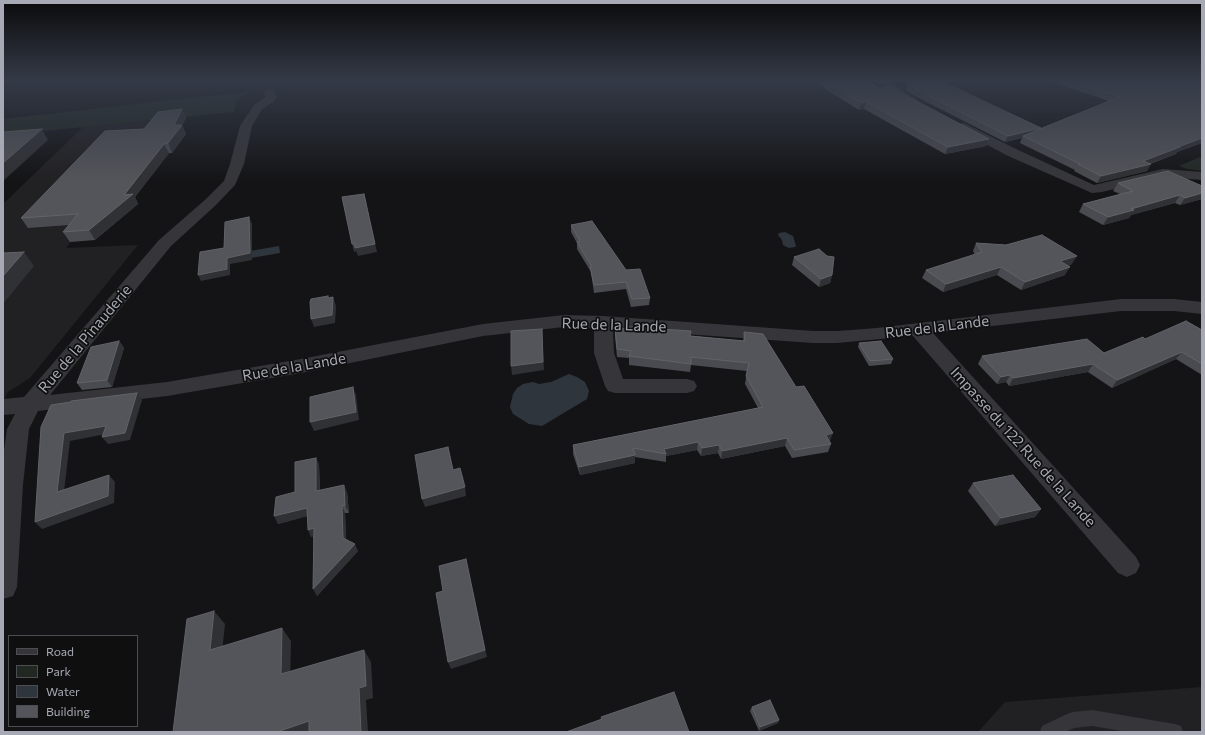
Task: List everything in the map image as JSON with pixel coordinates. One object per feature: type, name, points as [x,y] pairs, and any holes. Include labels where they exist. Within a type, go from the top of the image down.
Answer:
[{"type":"street","name":"Rue de la Pinauderie","points":[[3,588],[11,485],[18,428],[30,405],[165,243],[211,202],[230,182],[237,164],[246,126],[253,114]]},
{"type":"street","points":[[954,122],[1011,152],[1092,189],[1102,188],[1163,172],[1202,176]]},
{"type":"street","name":"Rue de la Lande","points":[[3,407],[167,389],[301,366],[510,326],[570,321],[813,337],[858,335],[918,329],[1120,305],[1174,305],[1202,308]]},
{"type":"street","points":[[603,322],[604,353],[615,386],[687,386]]},
{"type":"street","name":"Impasse du 122 Rue de la Lande","points":[[918,329],[1127,565]]},
{"type":"lane","points":[[1048,732],[1074,720],[1092,718],[1175,732]]},
{"type":"shaded area","points":[[163,119],[66,248],[138,245],[30,378],[8,392],[3,401],[3,204],[83,127]]},
{"type":"shaded area","points":[[1202,687],[1202,732],[978,732],[1005,702]]},
{"type":"green space","points":[[45,114],[211,114],[3,135],[3,119]]},
{"type":"green space","points":[[1200,157],[1202,158],[1202,171],[1187,169],[1179,166]]},
{"type":"water","points":[[785,232],[793,236],[795,247],[789,248],[783,245],[782,240],[778,235],[779,233]]},
{"type":"water","points":[[279,246],[280,253],[251,258],[250,251]]},
{"type":"water","points":[[569,374],[585,382],[589,391],[587,399],[542,426],[529,424],[513,414],[510,407],[513,394],[517,388],[523,384],[533,382],[539,384],[551,382]]},
{"type":"building","points":[[156,114],[179,114],[174,125],[182,125],[168,143],[164,144],[124,195],[133,194],[89,230],[63,232],[78,214],[21,218],[105,131],[144,129]]},
{"type":"building","points":[[888,114],[942,114],[989,139],[948,147]]},
{"type":"building","points":[[965,114],[1012,114],[1041,128],[1008,136]]},
{"type":"building","points":[[1076,114],[1202,114],[1202,138],[1143,161],[1151,164],[1101,176],[1023,136]]},
{"type":"building","points":[[42,129],[3,163],[3,132]]},
{"type":"building","points":[[1168,171],[1202,186],[1202,193],[1185,198],[1180,195],[1108,217],[1083,204],[1133,191],[1118,183]]},
{"type":"building","points":[[364,194],[375,244],[355,248],[354,244],[352,244],[342,197]]},
{"type":"building","points":[[249,217],[250,253],[227,258],[227,269],[198,275],[200,252],[224,248],[225,222]]},
{"type":"building","points":[[592,221],[626,270],[640,269],[650,298],[632,299],[626,282],[594,285],[590,267],[592,267],[577,242],[580,241],[571,225]]},
{"type":"building","points":[[1042,235],[1077,256],[1060,261],[1070,267],[1025,282],[1001,267],[946,284],[926,270],[982,252],[976,243],[1006,245]]},
{"type":"building","points":[[819,249],[827,256],[834,257],[832,275],[821,279],[794,257]]},
{"type":"building","points":[[24,252],[3,276],[3,253]]},
{"type":"building","points":[[328,296],[328,298],[333,297],[332,315],[311,319],[311,299]]},
{"type":"building","points":[[1186,321],[1202,330],[1202,364],[1182,352],[1117,380],[1093,364],[1013,378],[1010,375],[1001,377],[982,356],[1087,339],[1104,353],[1143,337],[1145,339]]},
{"type":"building","points":[[628,327],[691,331],[690,336],[745,341],[744,332],[763,334],[796,387],[804,386],[833,433],[826,435],[831,444],[794,450],[787,438],[722,451],[719,445],[702,448],[698,442],[664,449],[666,454],[633,448],[635,455],[579,467],[573,445],[763,407],[746,376],[749,363],[691,357],[691,364],[629,356],[631,351],[617,349],[615,328],[627,329]]},
{"type":"building","points":[[542,329],[543,362],[511,366],[511,331]]},
{"type":"building","points":[[119,341],[107,380],[77,383],[91,347]]},
{"type":"building","points":[[881,341],[893,359],[870,361],[859,343]]},
{"type":"building","points":[[353,387],[356,412],[310,422],[310,397]]},
{"type":"building","points":[[137,393],[125,433],[102,437],[106,426],[64,433],[57,492],[109,475],[108,496],[35,522],[41,427],[51,405]]},
{"type":"building","points":[[448,447],[453,470],[460,468],[465,487],[422,499],[415,455]]},
{"type":"building","points":[[316,458],[316,491],[344,485],[345,506],[342,505],[343,538],[355,544],[313,589],[314,528],[308,530],[307,508],[274,516],[276,497],[295,492],[295,462]]},
{"type":"building","points":[[1013,475],[1041,509],[1001,518],[973,483]]},
{"type":"building","points":[[466,559],[485,650],[448,662],[436,593],[443,591],[439,566]]},
{"type":"building","points":[[214,611],[210,650],[282,628],[281,674],[364,650],[366,686],[359,688],[361,732],[309,732],[309,721],[277,732],[173,732],[187,619]]},
{"type":"building","points":[[674,692],[689,732],[566,732],[602,719],[601,717]]},
{"type":"building","points":[[770,700],[779,720],[760,727],[752,707]]}]
